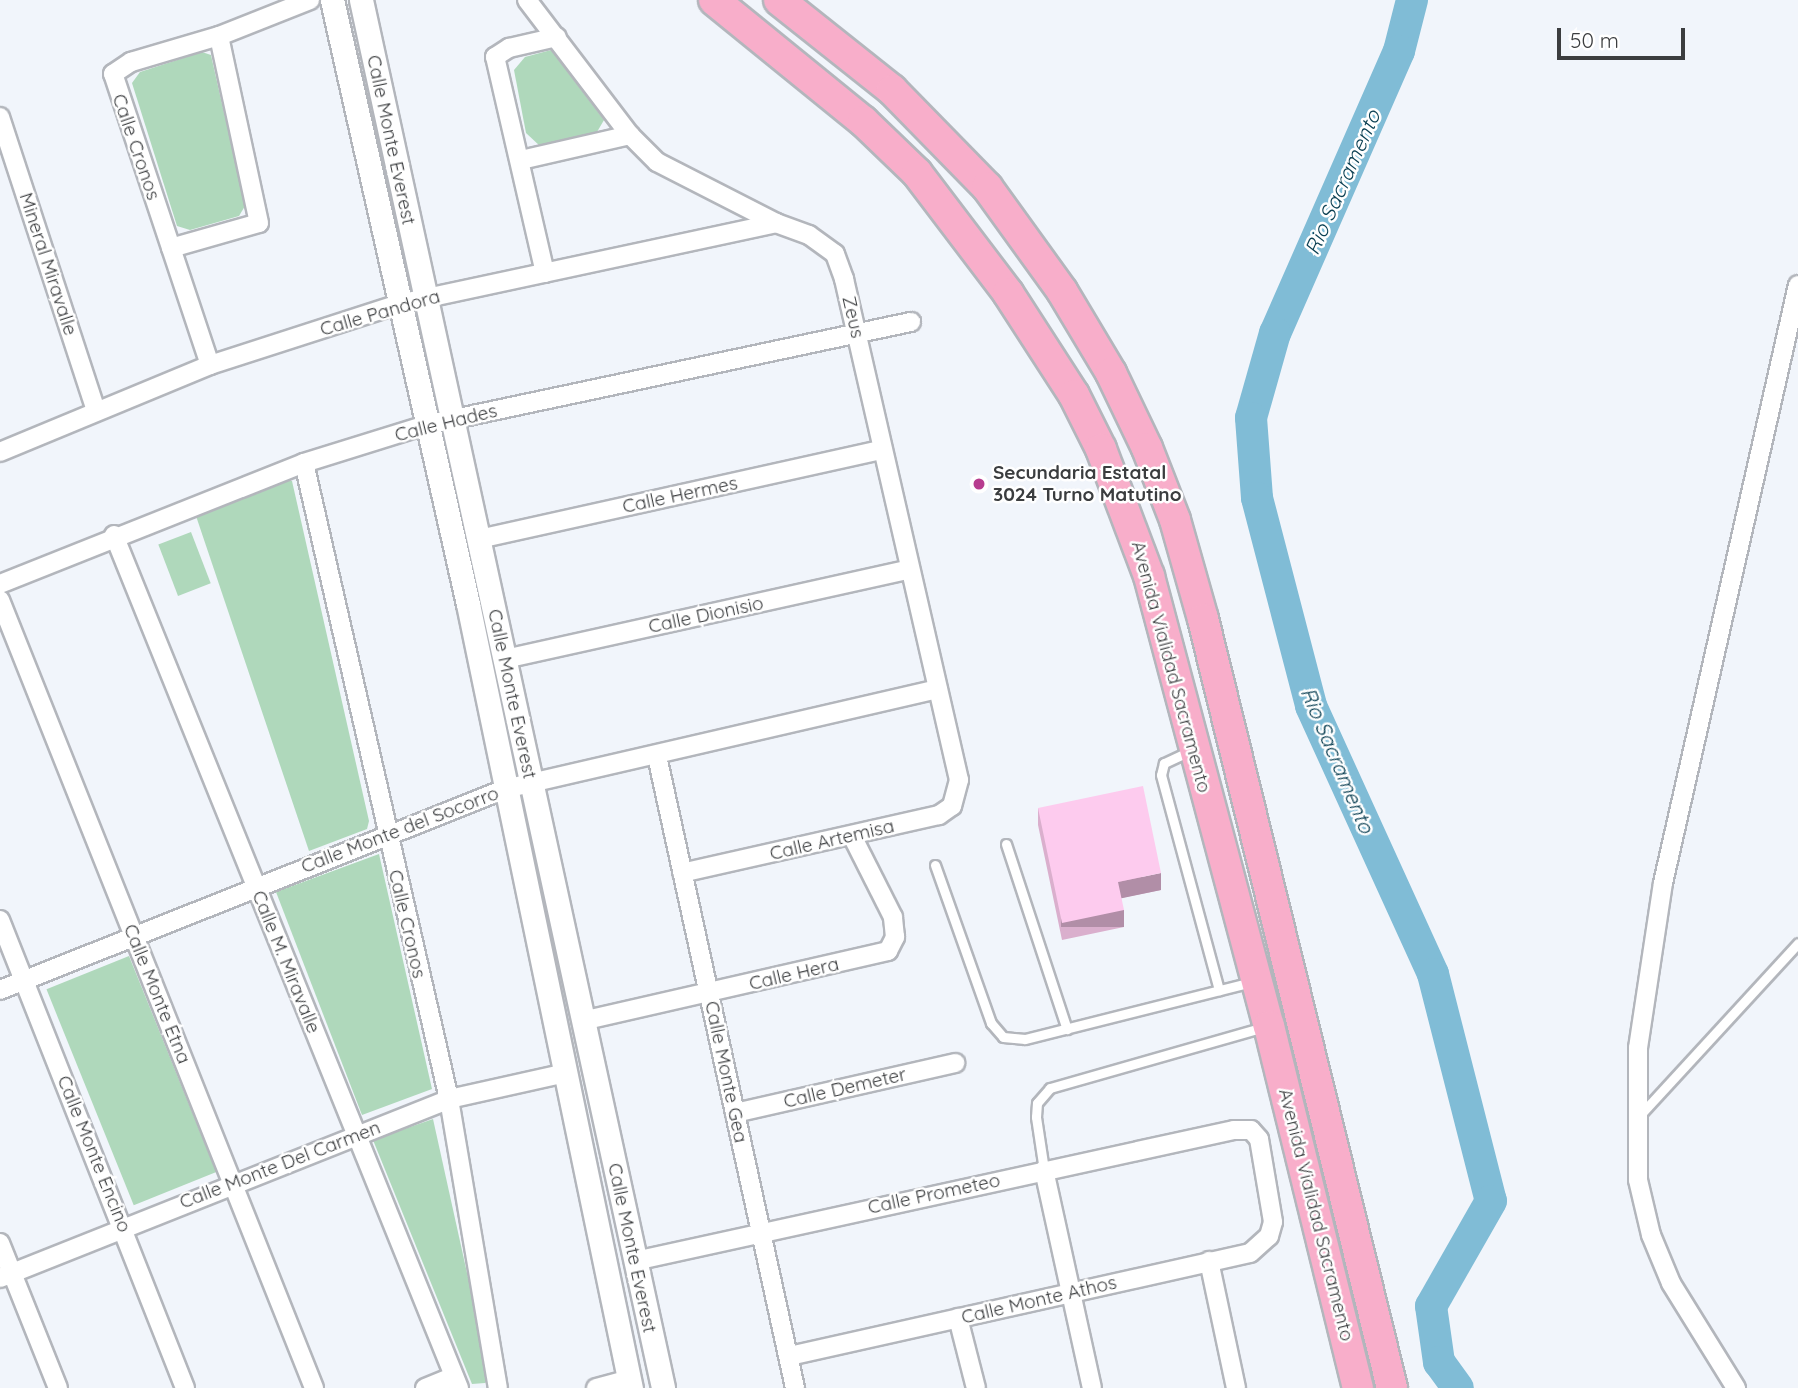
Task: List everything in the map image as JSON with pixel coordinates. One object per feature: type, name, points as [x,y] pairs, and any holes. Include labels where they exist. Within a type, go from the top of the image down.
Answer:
[{"type":"highway","name":"Avenida Vialidad Sacramento","points":[[714,0],[863,121],[917,173],[971,241],[1054,362],[1101,449],[1121,495],[1149,576],[1269,1026],[1358,1388]]},
{"type":"highway","name":"Avenida Vialidad Sacramento","points":[[779,0],[891,90],[987,187],[1062,291],[1111,373],[1147,448],[1175,520],[1203,620],[1392,1388]]},
{"type":"street","name":"Calle Cronos","points":[[210,365],[113,74],[131,62],[219,36],[310,0]]},
{"type":"street","name":"Calle Monte Everest","points":[[332,0],[505,789],[630,1384]]},
{"type":"street","name":"Calle Monte Everest","points":[[361,0],[663,1388]]},
{"type":"street","name":"Zeus","points":[[527,0],[630,135],[675,173],[776,223],[810,235],[835,254],[857,334],[908,570],[959,780]]},
{"type":"street","points":[[171,248],[259,223],[219,36]]},
{"type":"street","points":[[545,273],[495,54],[557,37]]},
{"type":"street","name":"Mineral Miravalle","points":[[0,117],[96,411]]},
{"type":"street","points":[[521,160],[630,135]]},
{"type":"street","name":"Calle Pandora","points":[[0,452],[210,365],[399,304],[776,223]]},
{"type":"street","points":[[1736,1388],[1671,1283],[1651,1235],[1638,1180],[1635,1121],[1638,1048],[1659,907],[1798,285]]},
{"type":"street","name":"Calle Hades","points":[[0,584],[114,535],[304,463],[426,425],[911,322]]},
{"type":"street","name":"Calle Hermes","points":[[479,539],[882,450]]},
{"type":"street","name":"Calle Cronos","points":[[304,463],[386,835],[449,1099],[498,1388]]},
{"type":"street","name":"Calle M. Miravalle","points":[[114,535],[456,1382]]},
{"type":"street","name":"Calle Dionisio","points":[[505,659],[908,570]]},
{"type":"street","name":"Calle Monte Etna","points":[[0,600],[314,1388]]},
{"type":"street","name":"Calle Monte del Socorro","points":[[0,990],[505,789],[938,689]]},
{"type":"street","name":"Calle Monte Gea","points":[[657,756],[794,1388]]},
{"type":"street","name":"Calle Artemisa","points":[[682,873],[939,815],[952,806],[959,780]]},
{"type":"street","name":"Calle Hera","points":[[582,1021],[883,954],[895,937],[893,917],[852,836]]},
{"type":"street","name":"Calle Monte Encino","points":[[0,920],[186,1388]]},
{"type":"street","name":"Calle Demeter","points":[[735,1113],[955,1063]]},
{"type":"street","name":"Calle Monte Del Carmen","points":[[6,1275],[122,1225],[449,1099],[566,1073]]},
{"type":"street","name":"Calle Prometeo","points":[[635,1261],[1234,1129],[1251,1130],[1259,1139],[1273,1222]]},
{"type":"street","points":[[1044,1170],[1092,1388]]},
{"type":"street","name":"Calle Monte Athos","points":[[788,1356],[1250,1253],[1262,1246],[1273,1222]]},
{"type":"street","points":[[0,1243],[6,1275],[58,1388]]},
{"type":"street","points":[[1209,1261],[1236,1388]]},
{"type":"street","points":[[958,1318],[976,1388]]},
{"type":"street","points":[[425,1388],[456,1382]]},
{"type":"street","points":[[596,1388],[630,1384]]},
{"type":"lane","points":[[1194,749],[1164,763],[1161,775],[1219,990]]},
{"type":"lane","points":[[1006,844],[1067,1029]]},
{"type":"lane","points":[[935,865],[997,1032],[1025,1039],[1257,981]]},
{"type":"lane","points":[[1635,1121],[1798,943]]},
{"type":"lane","points":[[1044,1170],[1036,1117],[1037,1104],[1050,1088],[1269,1026]]},
{"type":"green space","points":[[551,50],[604,120],[597,132],[541,147],[526,133],[514,70],[525,57]]},
{"type":"green space","points":[[202,52],[211,55],[245,206],[239,216],[190,230],[177,226],[132,83],[140,72]]},
{"type":"green space","points":[[281,480],[292,481],[369,821],[367,829],[309,851],[196,516]]},
{"type":"green space","points":[[191,532],[211,583],[178,596],[158,545]]},
{"type":"green space","points":[[379,854],[432,1089],[362,1115],[276,892]]},
{"type":"green space","points":[[129,956],[216,1172],[134,1205],[46,989]]},
{"type":"green space","points":[[433,1119],[490,1377],[485,1383],[472,1384],[373,1140]]},
{"type":"building","points":[[1143,786],[1161,873],[1118,882],[1124,910],[1062,923],[1038,808]]},
{"type":"waterway","name":"Rio Sacramento","points":[[1412,0],[1399,51],[1275,333],[1251,418],[1257,498],[1311,706],[1433,974],[1491,1201],[1431,1306],[1439,1362],[1458,1388]]},
{"type":"place","name":"Secundaria Estatal 3024 Turno Matutino","points":[[979,484]]}]
